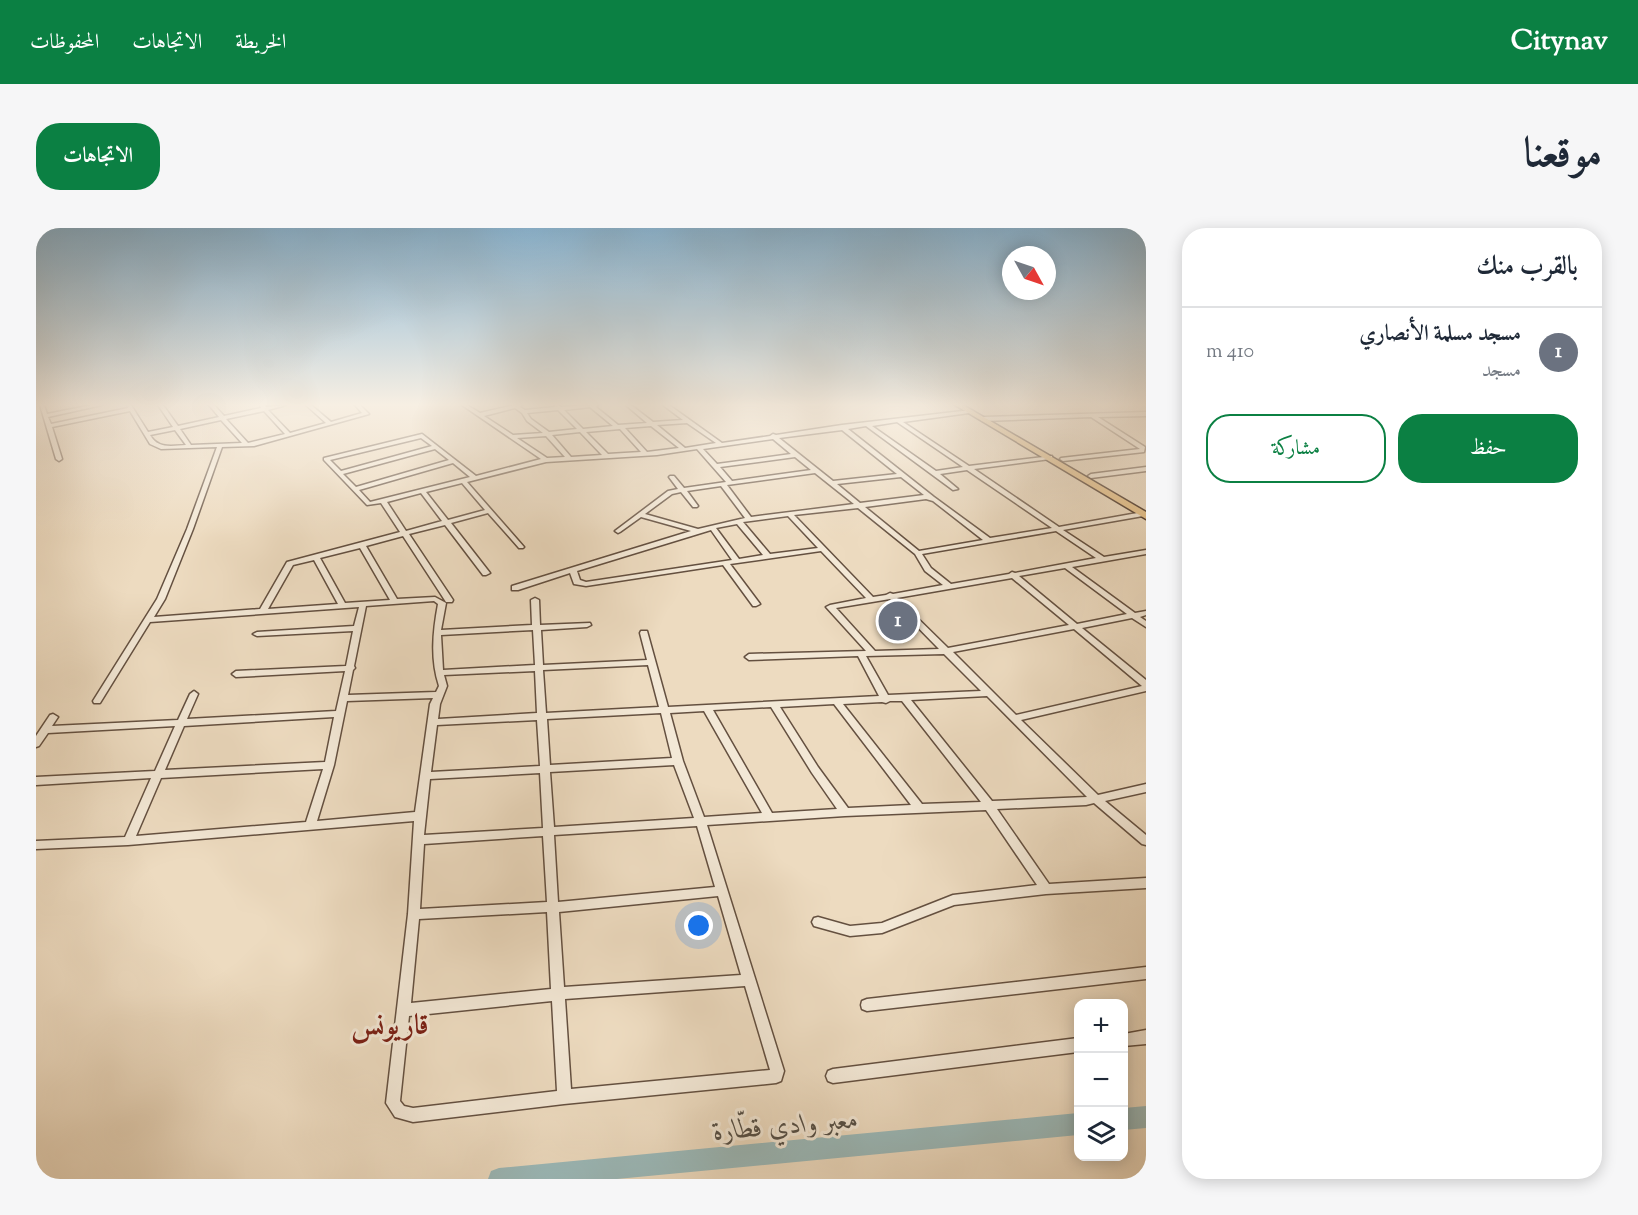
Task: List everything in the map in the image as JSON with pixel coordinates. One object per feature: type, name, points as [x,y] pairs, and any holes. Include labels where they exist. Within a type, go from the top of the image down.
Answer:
[{"type":"main road","points":[[1037,449],[1145,514]]},
{"type":"main road","points":[[1045,449],[1091,476],[1145,514]]},
{"type":"street","points":[[56,449],[59,459]]},
{"type":"street","points":[[97,702],[161,599],[190,529],[219,449]]},
{"type":"street","points":[[366,449],[326,459],[369,504],[546,460],[679,449]]},
{"type":"street","points":[[339,473],[427,449]]},
{"type":"street","points":[[439,449],[475,478]]},
{"type":"street","points":[[530,449],[546,460]]},
{"type":"street","points":[[561,449],[569,458]]},
{"type":"street","points":[[601,449],[606,455]]},
{"type":"street","points":[[641,449],[645,453]]},
{"type":"street","points":[[700,449],[731,483]]},
{"type":"street","points":[[788,449],[918,553],[928,569],[948,585]]},
{"type":"street","points":[[870,449],[989,541]]},
{"type":"street","points":[[902,449],[955,489]]},
{"type":"street","points":[[942,449],[1102,558]]},
{"type":"street","points":[[1063,459],[1143,449]]},
{"type":"street","points":[[714,466],[795,455]]},
{"type":"street","points":[[935,473],[1050,457]]},
{"type":"street","points":[[354,489],[454,461]]},
{"type":"street","points":[[1091,476],[1146,470]]},
{"type":"street","points":[[618,531],[670,492],[816,471]]},
{"type":"street","points":[[832,483],[902,475]]},
{"type":"street","points":[[672,477],[695,506]]},
{"type":"street","points":[[463,481],[521,548]]},
{"type":"street","points":[[723,484],[749,519]]},
{"type":"street","points":[[422,491],[486,573]]},
{"type":"street","points":[[514,588],[712,526],[749,519],[791,516],[860,505],[931,498]]},
{"type":"street","points":[[382,501],[449,600]]},
{"type":"street","points":[[262,612],[290,564],[488,511]]},
{"type":"street","points":[[640,514],[697,531]]},
{"type":"street","points":[[918,553],[1145,514]]},
{"type":"street","points":[[791,516],[871,599]]},
{"type":"street","points":[[738,521],[768,557]]},
{"type":"street","points":[[712,526],[737,561]]},
{"type":"street","points":[[362,544],[395,602]]},
{"type":"street","points":[[573,570],[577,582],[586,584],[823,549]]},
{"type":"street","points":[[874,654],[830,607],[1146,552]]},
{"type":"street","points":[[316,557],[343,606]]},
{"type":"street","points":[[725,563],[756,604]]},
{"type":"street","points":[[1065,565],[1146,625]]},
{"type":"street","points":[[1012,574],[1146,687]]},
{"type":"street","points":[[890,595],[1096,799],[1146,840]]},
{"type":"street","points":[[147,620],[395,602],[440,600],[442,603],[437,633],[439,673],[444,686],[435,704],[420,816],[414,914],[393,1102],[400,1112],[412,1115],[776,1076],[777,1071],[701,823],[678,761],[644,633]]},
{"type":"street","points":[[535,600],[564,1097]]},
{"type":"street","points":[[311,824],[329,765],[363,604]]},
{"type":"street","points":[[749,657],[946,651],[1146,613]]},
{"type":"street","points":[[437,633],[587,625]]},
{"type":"street","points":[[257,634],[358,628]]},
{"type":"street","points":[[861,655],[886,699]]},
{"type":"street","points":[[439,673],[652,662]]},
{"type":"street","points":[[236,674],[351,668]]},
{"type":"street","points":[[1015,718],[1146,687]]},
{"type":"street","points":[[433,722],[664,709],[775,706],[990,693]]},
{"type":"street","points":[[128,841],[194,694]]},
{"type":"street","points":[[344,698],[440,695]]},
{"type":"street","points":[[905,698],[988,804],[1046,889]]},
{"type":"street","points":[[837,702],[919,808]]},
{"type":"street","points":[[775,706],[815,771],[845,812]]},
{"type":"street","points":[[706,708],[770,818]]},
{"type":"street","points":[[45,730],[340,714]]},
{"type":"street","points":[[36,744],[53,717]]},
{"type":"street","points":[[425,776],[678,761]]},
{"type":"street","points":[[36,782],[329,765]]},
{"type":"street","points":[[418,840],[845,812],[988,804],[1003,806],[1096,799],[1146,788]]},
{"type":"street","points":[[36,845],[128,841],[420,816]]},
{"type":"street","points":[[818,922],[850,931],[882,928],[954,900],[1046,889],[1146,883]]},
{"type":"street","points":[[414,914],[554,907],[720,891]]},
{"type":"street","points":[[867,1005],[1146,973]]},
{"type":"street","points":[[403,1010],[557,994],[748,980]]},
{"type":"street","points":[[1128,1039],[1146,1037]]},
{"type":"street","points":[[833,1076],[1074,1046]]},
{"type":"waterway","name":"معبر وادي قطّارة","points":[[1128,1119],[1146,1117]]},
{"type":"waterway","name":"معبر وادي قطّارة","points":[[499,1179],[1074,1124]]},
{"type":"place","name":"مسجد مسلمة الأنصاري","points":[[898,621]]},
{"type":"district","name":"قاريونس","points":[[390,1027]]}]
